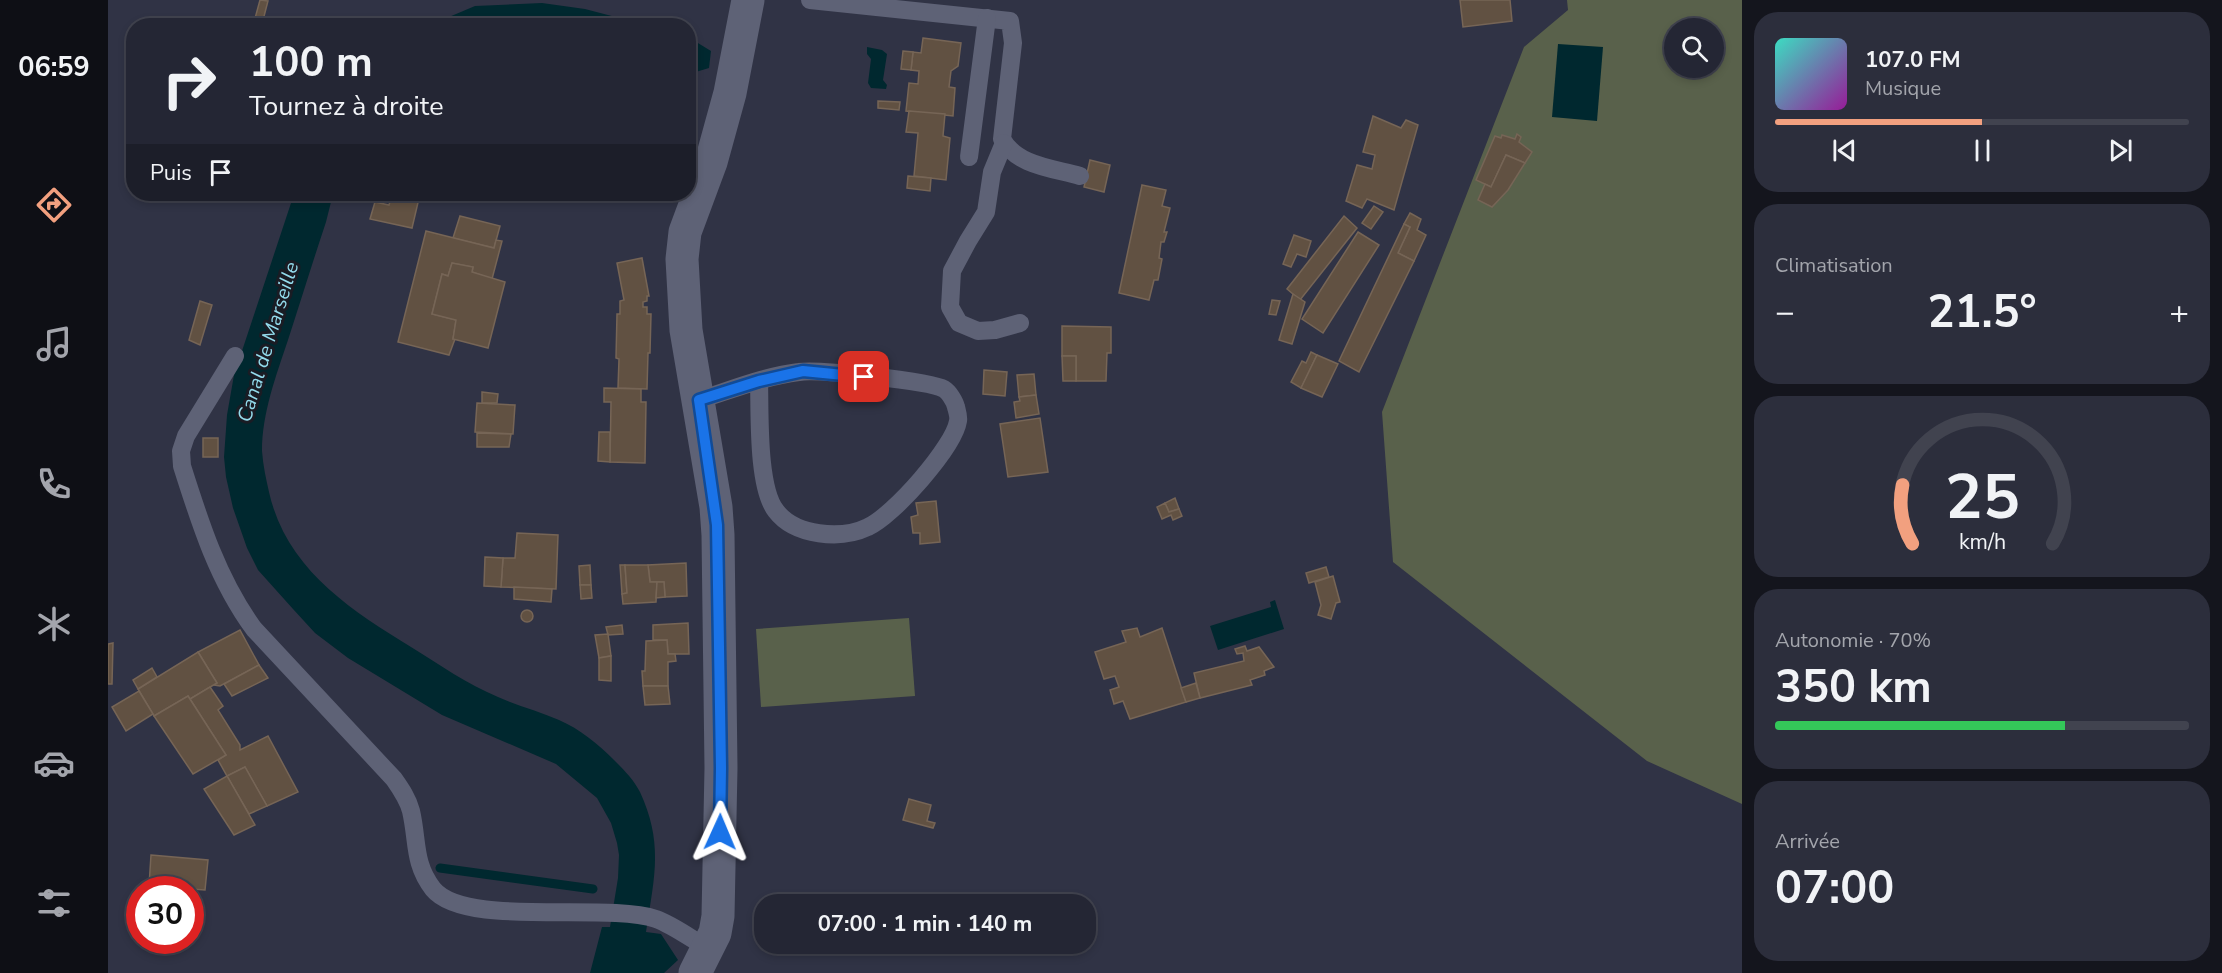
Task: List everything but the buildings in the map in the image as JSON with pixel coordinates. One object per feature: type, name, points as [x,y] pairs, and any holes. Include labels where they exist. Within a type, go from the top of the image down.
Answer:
[{"type":"street","points":[[702,961],[715,933],[718,916],[721,768],[718,535],[716,507],[686,330],[682,259],[685,232],[711,162],[730,93],[746,12]]},
{"type":"lane","points":[[810,0],[1010,21],[1013,43],[1002,130],[1004,143],[1008,150],[1022,160],[1080,176]]},
{"type":"lane","points":[[969,158],[987,18]]},
{"type":"lane","points":[[1004,143],[992,172],[986,212],[952,272],[950,307],[959,323],[978,331],[995,330],[1020,322]]},
{"type":"lane","points":[[235,356],[186,435],[181,451],[182,466],[217,566],[238,606],[254,629],[394,779],[406,797],[411,810],[419,865],[435,891],[456,904],[489,911],[607,912],[657,920],[702,961]]},
{"type":"lane","points":[[699,400],[759,381],[803,371],[927,384],[945,390],[956,404],[958,421],[948,445],[906,497],[893,509],[870,527],[856,531],[817,534],[784,520],[774,509],[767,490],[760,441],[759,381]]},
{"type":"shaded area","points":[[1567,0],[1742,0],[1742,804],[1647,761],[1393,562],[1382,412],[1524,47],[1568,10]]},
{"type":"shaded area","points":[[909,618],[915,696],[761,707],[756,629]]},
{"type":"water","points":[[542,3],[585,9],[619,18],[447,18],[475,6]]},
{"type":"water","points":[[696,42],[711,51],[709,68],[696,72]]},
{"type":"water","points":[[1558,44],[1603,47],[1597,121],[1552,117]]},
{"type":"water","points":[[867,47],[882,50],[887,54],[883,80],[887,85],[886,89],[871,88],[868,83],[871,59],[867,54]]},
{"type":"water","name":"Canal de Marseille","points":[[292,201],[331,201],[274,381],[264,423],[263,461],[277,519],[305,564],[343,601],[388,633],[475,686],[574,728],[602,748],[635,783],[647,811],[655,845],[654,878],[646,932],[661,934],[678,960],[664,973],[590,973],[602,927],[610,927],[618,878],[619,855],[611,823],[597,798],[556,764],[442,715],[348,658],[315,633],[258,570],[247,548],[233,508],[226,477],[224,457],[227,415],[234,375]]},
{"type":"water","points":[[1275,600],[1284,629],[1218,650],[1210,626],[1271,607],[1270,602]]},
{"type":"waterway","points":[[440,868],[593,889]]},
{"type":"route","points":[[720,832],[717,525],[699,400],[759,381],[803,371],[864,377]]}]
